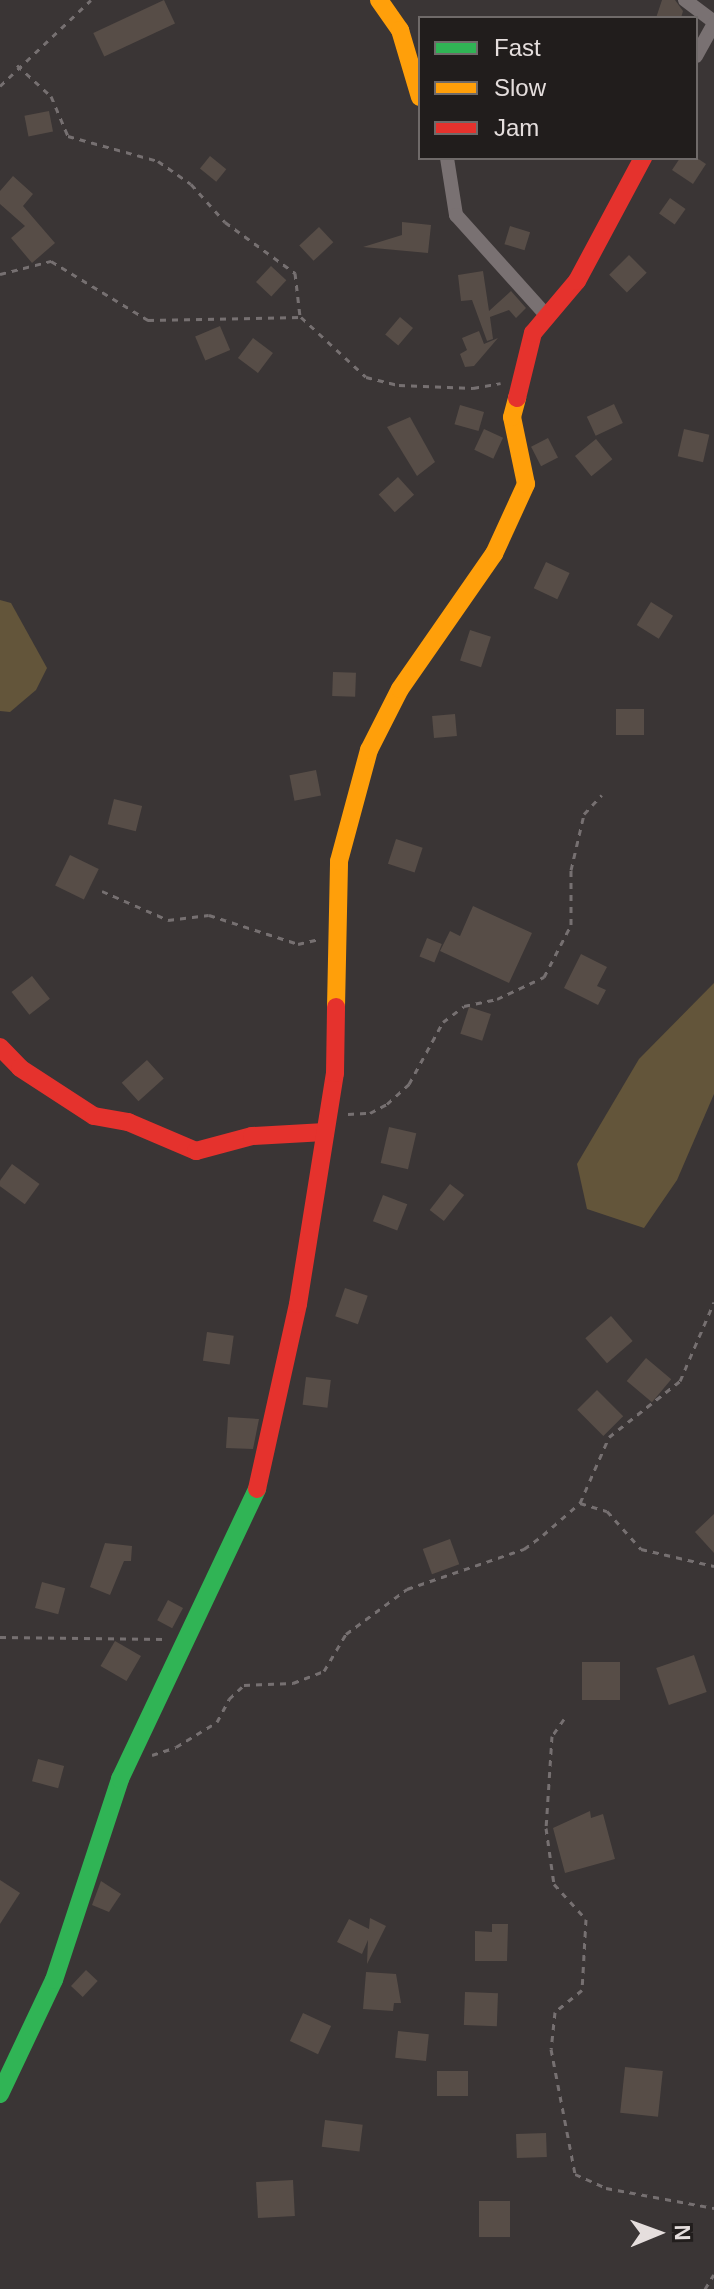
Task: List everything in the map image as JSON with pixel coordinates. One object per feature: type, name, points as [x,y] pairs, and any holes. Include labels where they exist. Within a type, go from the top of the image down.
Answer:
[{"type":"street","points":[[379,0],[400,30],[418,90]]},
{"type":"street","points":[[685,0],[714,23],[698,52]]},
{"type":"street","points":[[447,160],[456,215],[547,316]]},
{"type":"street","points":[[0,2094],[54,1980],[129,1762],[188,1642],[259,1485],[298,1304],[335,1073],[339,861],[369,750],[400,689],[494,554],[526,484],[512,417],[518,380],[533,333],[577,281],[642,160]]},
{"type":"street","points":[[0,1047],[20,1068],[82,1110],[128,1122],[196,1151],[252,1136],[326,1124]]},
{"type":"path","points":[[0,86],[17,65],[91,0]]},
{"type":"path","points":[[17,65],[51,96],[68,136],[158,161],[191,184],[234,230],[295,273],[301,317],[366,377],[399,385],[473,388],[518,380]]},
{"type":"path","points":[[0,274],[51,261],[148,320],[301,317]]},
{"type":"path","points":[[326,1124],[370,1113],[387,1104],[416,1074],[443,1022],[464,1006],[497,999],[544,977],[571,925],[571,870],[584,814],[602,795]]},
{"type":"path","points":[[102,891],[168,920],[209,915],[298,944],[323,938],[339,925]]},
{"type":"path","points":[[129,1762],[176,1747],[217,1722],[229,1699],[244,1685],[293,1683],[324,1671],[346,1634],[407,1589],[524,1549],[580,1503],[609,1437],[680,1381],[713,1304]]},
{"type":"path","points":[[580,1503],[607,1511],[641,1549],[714,1566]]},
{"type":"path","points":[[0,1637],[111,1636],[188,1642]]},
{"type":"path","points":[[564,1719],[552,1736],[546,1828],[554,1884],[586,1919],[582,1990],[555,2012],[551,2049],[575,2174],[606,2188],[714,2208]]},
{"type":"path","points":[[705,2289],[714,2274]]},
{"type":"shaded area","points":[[0,600],[11,603],[47,668],[36,690],[10,712],[0,711]]},
{"type":"shaded area","points":[[714,983],[714,1094],[677,1180],[644,1228],[587,1209],[577,1164],[639,1059]]},
{"type":"building","points":[[164,0],[175,24],[104,57],[93,33]]},
{"type":"building","points":[[662,0],[675,0],[683,11],[682,16],[657,16]]},
{"type":"building","points":[[49,111],[53,132],[28,136],[24,116]]},
{"type":"building","points":[[210,156],[226,169],[216,182],[200,168]]},
{"type":"building","points":[[698,159],[706,164],[693,184],[672,170],[679,160]]},
{"type":"building","points":[[13,176],[33,194],[23,206],[55,243],[32,263],[11,238],[25,226],[0,204],[0,191]]},
{"type":"building","points":[[670,198],[686,209],[675,224],[659,214]]},
{"type":"building","points":[[402,222],[431,225],[428,253],[363,247],[402,235]]},
{"type":"building","points":[[510,226],[530,232],[525,250],[504,244]]},
{"type":"building","points":[[319,227],[333,242],[314,261],[299,245]]},
{"type":"building","points":[[629,255],[647,273],[627,292],[609,275]]},
{"type":"building","points":[[271,266],[286,280],[271,296],[256,282]]},
{"type":"building","points":[[483,271],[489,311],[511,291],[526,308],[516,318],[509,310],[490,317],[493,339],[487,341],[472,300],[461,301],[458,275]]},
{"type":"building","points":[[400,317],[413,328],[398,346],[385,335]]},
{"type":"building","points":[[220,326],[230,350],[205,360],[195,337]]},
{"type":"building","points":[[479,331],[484,344],[498,338],[474,366],[465,367],[460,354],[467,350],[462,338]]},
{"type":"building","points":[[253,338],[273,353],[258,373],[238,358]]},
{"type":"building","points":[[614,404],[623,423],[596,436],[587,417]]},
{"type":"building","points":[[460,405],[484,412],[479,431],[454,424]]},
{"type":"building","points":[[410,417],[435,462],[417,476],[387,427]]},
{"type":"building","points":[[484,429],[503,438],[493,459],[474,450]]},
{"type":"building","points":[[684,429],[709,435],[703,462],[678,456]]},
{"type":"building","points":[[548,438],[558,458],[541,466],[531,447]]},
{"type":"building","points":[[596,439],[612,459],[591,476],[575,456]]},
{"type":"building","points":[[398,477],[414,495],[395,512],[379,494]]},
{"type":"building","points":[[546,562],[570,573],[557,599],[534,588]]},
{"type":"building","points":[[651,602],[673,616],[659,639],[637,625]]},
{"type":"building","points":[[470,630],[491,637],[481,667],[460,660]]},
{"type":"building","points":[[333,672],[356,673],[355,697],[332,696]]},
{"type":"building","points":[[616,709],[644,709],[644,735],[616,735]]},
{"type":"building","points":[[455,714],[457,736],[434,738],[432,716]]},
{"type":"building","points":[[316,770],[321,796],[294,801],[289,775]]},
{"type":"building","points":[[114,799],[142,806],[136,831],[108,824]]},
{"type":"building","points":[[396,839],[423,848],[415,872],[388,864]]},
{"type":"building","points":[[70,855],[99,869],[84,900],[55,886]]},
{"type":"building","points":[[473,906],[532,933],[509,983],[440,951],[450,931],[460,936]]},
{"type":"building","points":[[427,938],[442,944],[434,963],[420,957]]},
{"type":"building","points":[[581,954],[607,967],[597,986],[606,990],[598,1005],[564,988]]},
{"type":"building","points":[[32,976],[50,999],[29,1015],[12,992]]},
{"type":"building","points":[[469,1007],[491,1014],[482,1041],[460,1034]]},
{"type":"building","points":[[147,1060],[164,1079],[138,1101],[122,1083]]},
{"type":"building","points":[[389,1127],[416,1133],[408,1169],[381,1163]]},
{"type":"building","points":[[12,1164],[40,1184],[25,1204],[0,1186],[0,1181]]},
{"type":"building","points":[[450,1184],[464,1195],[444,1221],[430,1210]]},
{"type":"building","points":[[383,1195],[407,1204],[397,1230],[373,1221]]},
{"type":"building","points":[[345,1288],[368,1296],[358,1324],[335,1316]]},
{"type":"building","points":[[611,1316],[633,1341],[607,1363],[585,1338]]},
{"type":"building","points":[[207,1332],[234,1336],[230,1364],[203,1361]]},
{"type":"building","points":[[646,1358],[671,1379],[652,1402],[627,1381]]},
{"type":"building","points":[[306,1377],[331,1380],[327,1408],[303,1405]]},
{"type":"building","points":[[597,1390],[623,1416],[603,1436],[577,1410]]},
{"type":"building","points":[[228,1417],[259,1419],[253,1449],[226,1448]]},
{"type":"building","points":[[714,1514],[714,1553],[695,1532]]},
{"type":"building","points":[[450,1539],[459,1564],[432,1574],[423,1549]]},
{"type":"building","points":[[105,1543],[132,1546],[131,1561],[124,1561],[110,1595],[90,1587]]},
{"type":"building","points":[[42,1582],[65,1588],[58,1614],[35,1608]]},
{"type":"building","points":[[168,1600],[183,1608],[172,1628],[157,1620]]},
{"type":"building","points":[[115,1641],[141,1656],[126,1681],[100,1666]]},
{"type":"building","points":[[694,1655],[707,1692],[669,1705],[656,1668]]},
{"type":"building","points":[[582,1662],[620,1662],[620,1700],[582,1700]]},
{"type":"building","points":[[38,1759],[64,1766],[58,1788],[32,1781]]},
{"type":"building","points":[[590,1811],[591,1818],[603,1814],[615,1859],[565,1873],[553,1828]]},
{"type":"building","points":[[0,1880],[20,1893],[0,1924]]},
{"type":"building","points":[[101,1881],[121,1894],[109,1912],[92,1905]]},
{"type":"building","points":[[370,1918],[386,1926],[367,1964],[368,1940],[362,1954],[337,1942],[349,1919],[369,1929]]},
{"type":"building","points":[[492,1924],[508,1924],[507,1961],[475,1961],[475,1931],[492,1932]]},
{"type":"building","points":[[86,1970],[98,1981],[83,1997],[71,1986]]},
{"type":"building","points":[[366,1972],[396,1974],[401,2003],[394,2003],[393,2011],[363,2009]]},
{"type":"building","points":[[465,1992],[498,1993],[497,2026],[464,2025]]},
{"type":"building","points":[[303,2013],[331,2026],[318,2054],[290,2041]]},
{"type":"building","points":[[398,2031],[429,2034],[426,2061],[395,2058]]},
{"type":"building","points":[[625,2067],[663,2071],[658,2117],[620,2113]]},
{"type":"building","points":[[437,2071],[468,2071],[468,2096],[437,2096]]},
{"type":"building","points":[[325,2120],[363,2125],[359,2151],[322,2147]]},
{"type":"building","points":[[546,2133],[547,2157],[517,2158],[516,2134]]},
{"type":"building","points":[[293,2180],[295,2216],[258,2218],[256,2182]]},
{"type":"building","points":[[479,2201],[510,2201],[510,2237],[479,2237]]},
{"type":"traffic: fast","points":[[0,2094],[54,1980],[120,1779],[257,1489]]},
{"type":"traffic: slow","points":[[379,0],[400,30],[418,90]]},
{"type":"traffic: slow","points":[[336,1007],[339,861],[369,750],[400,689],[494,554],[526,484],[512,417],[517,398]]},
{"type":"traffic: jam","points":[[517,398],[533,333],[577,281],[642,160]]},
{"type":"traffic: jam","points":[[257,1489],[298,1304],[335,1073],[336,1007]]},
{"type":"traffic: jam","points":[[0,1047],[20,1068],[94,1116],[128,1122],[196,1151],[252,1136],[325,1132]]}]
